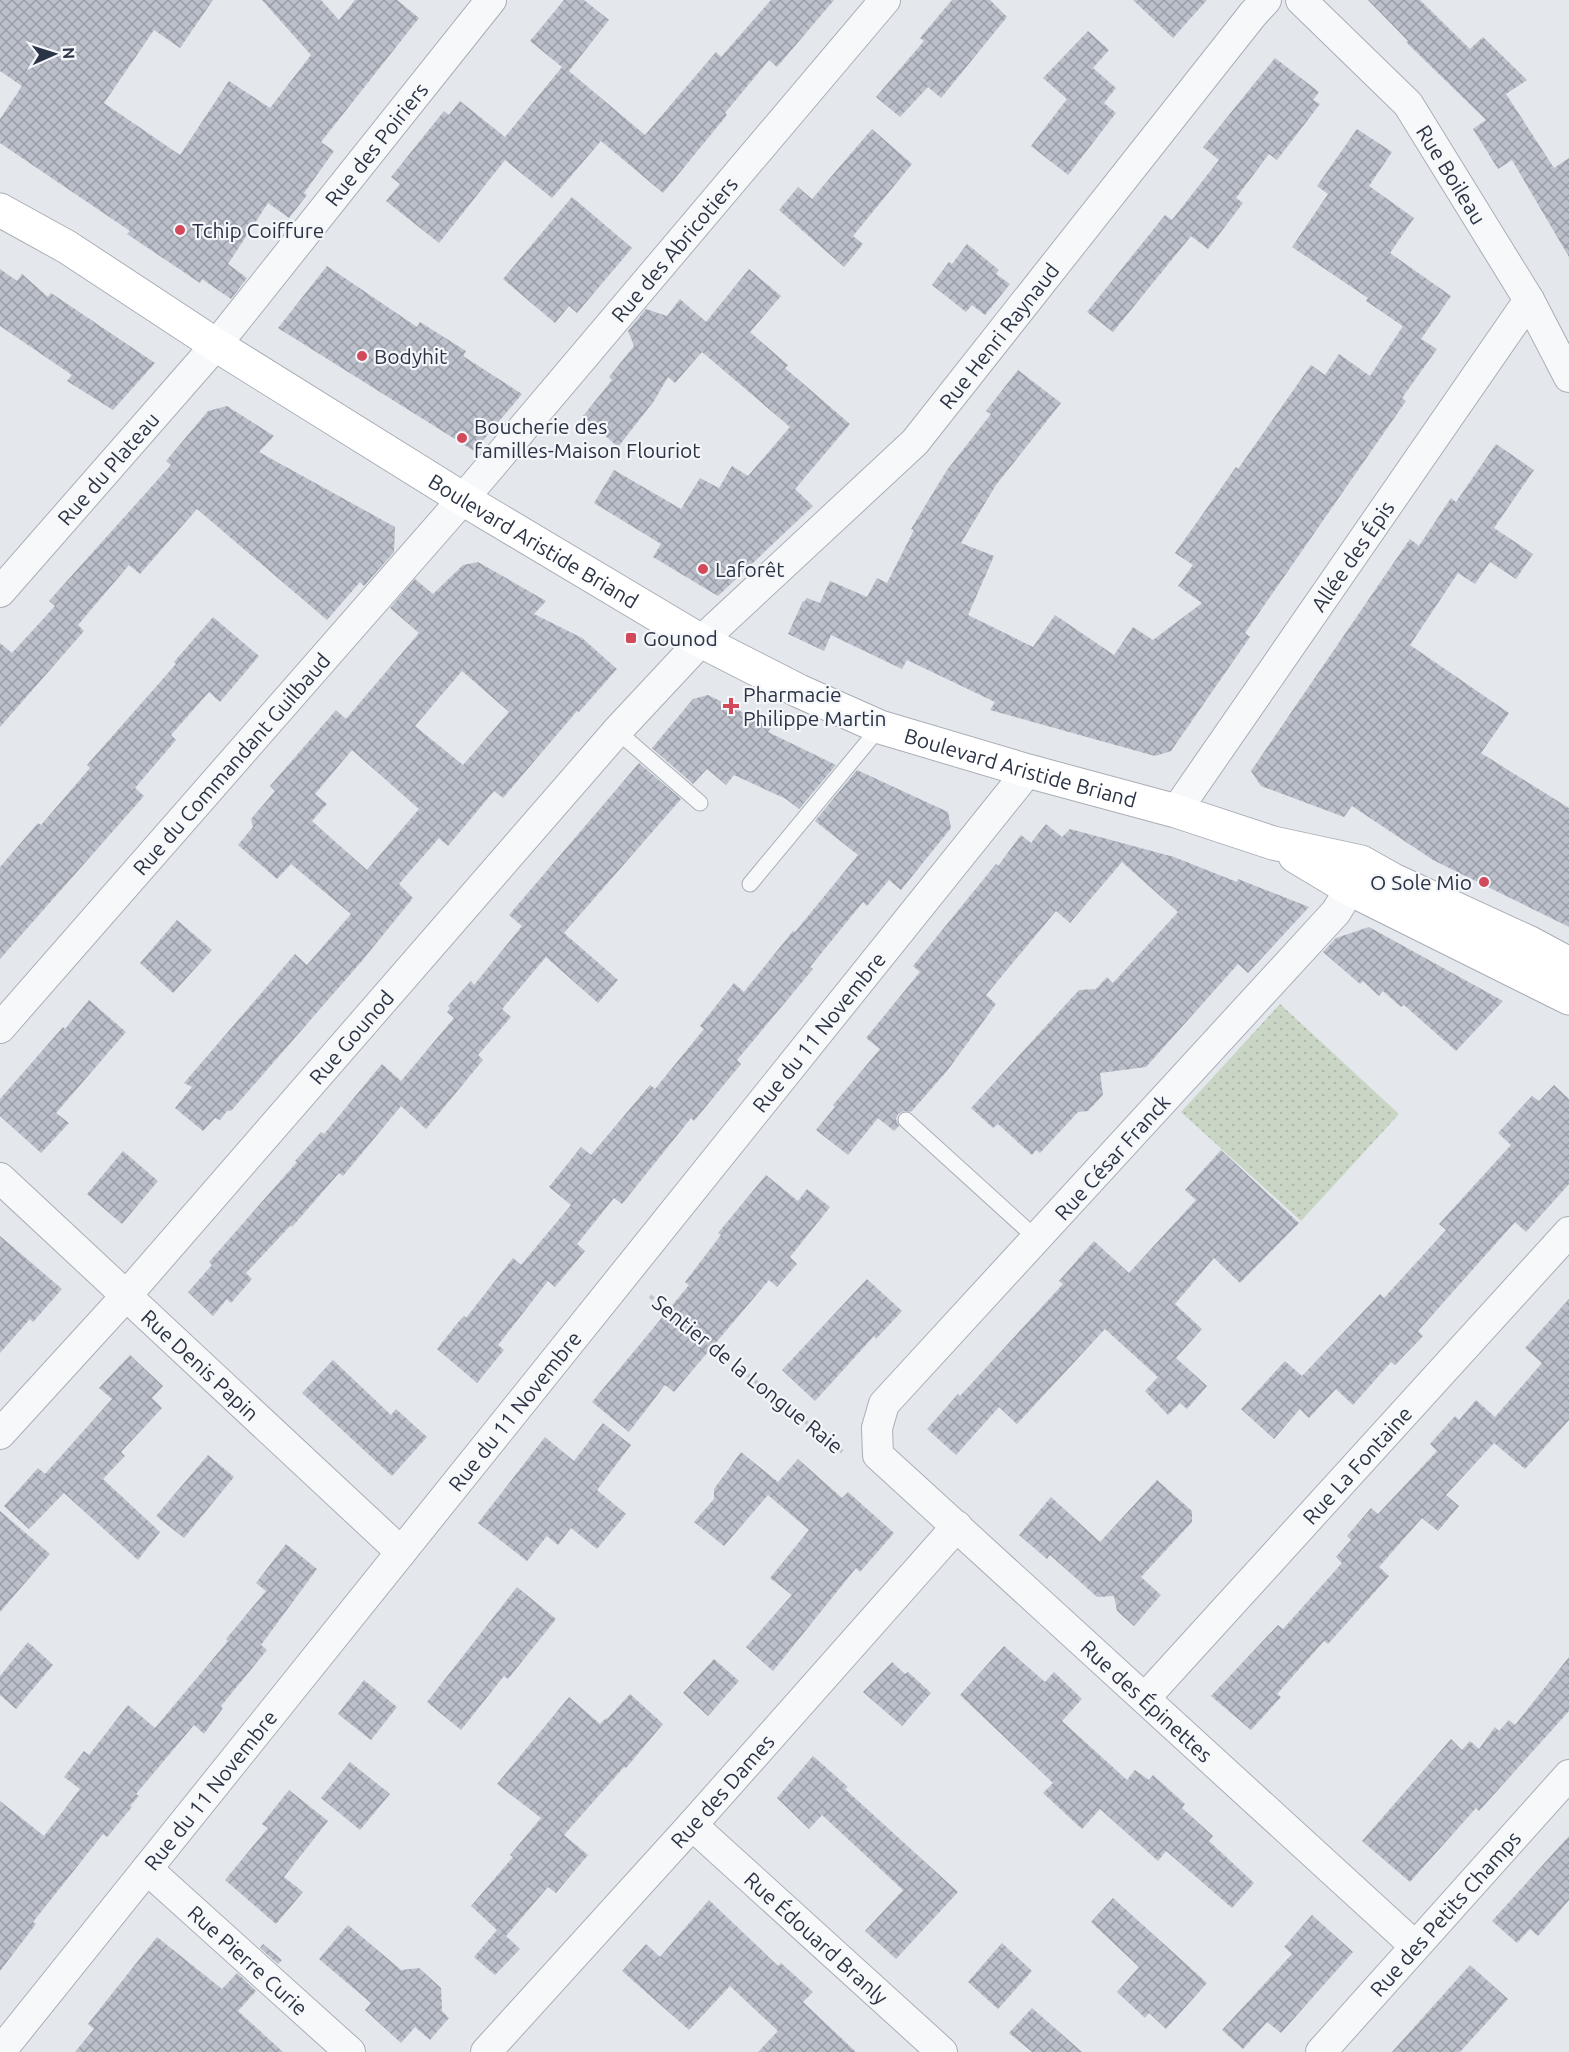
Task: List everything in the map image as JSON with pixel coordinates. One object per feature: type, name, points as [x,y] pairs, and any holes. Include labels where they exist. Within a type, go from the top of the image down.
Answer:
[{"type":"main road","name":"Boulevard Aristide Briand","points":[[0,189],[67,248]]},
{"type":"main road","name":"Boulevard Aristide Briand","points":[[0,210],[67,248],[216,345],[464,499],[701,641],[800,691],[880,727],[1028,771],[1176,811],[1273,843],[1569,964]]},
{"type":"main road","name":"Boulevard Aristide Briand","points":[[1355,875],[1569,998]]},
{"type":"street","name":"Rue des Poiriers","points":[[216,345],[491,0]]},
{"type":"street","name":"Rue des Abricotiers","points":[[464,499],[885,0]]},
{"type":"street","name":"Rue Henri Raynaud","points":[[701,641],[915,442],[1266,0]]},
{"type":"street","name":"Rue Boileau","points":[[1301,0],[1408,104],[1529,300],[1569,377]]},
{"type":"street","name":"Allée des Épis","points":[[1176,811],[1529,300]]},
{"type":"street","name":"Rue du Plateau","points":[[0,592],[216,345]]},
{"type":"street","name":"Rue du Commandant Guilbaud","points":[[0,1028],[464,499]]},
{"type":"street","name":"Rue Gounod","points":[[0,1434],[126,1296],[617,731],[701,641]]},
{"type":"street","name":"Rue du 11 Novembre","points":[[0,2052],[1028,771]]},
{"type":"street","name":"Rue César Franck","points":[[878,1455],[877,1428],[884,1404],[1336,912],[1355,875]]},
{"type":"street","name":"Rue Denis Papin","points":[[0,1178],[401,1552]]},
{"type":"street","name":"Rue La Fontaine","points":[[1145,1698],[1569,1232]]},
{"type":"street","name":"Rue des Épinettes","points":[[878,1455],[1415,1947]]},
{"type":"street","name":"Rue des Dames","points":[[486,2052],[692,1825],[957,1526]]},
{"type":"street","name":"Rue des Petits Champs","points":[[1321,2052],[1569,1775]]},
{"type":"street","name":"Rue Édouard Branly","points":[[692,1825],[942,2052]]},
{"type":"street","name":"Rue Pierre Curie","points":[[147,1869],[350,2052]]},
{"type":"lane","points":[[750,884],[880,727]]},
{"type":"lane","points":[[617,731],[700,803]]},
{"type":"lane","points":[[906,1120],[1036,1239]]},
{"type":"path","name":"Sentier de la Longue Raie","points":[[624,1275],[846,1455],[878,1455]]},
{"type":"green space","points":[[1280,1004],[1399,1114],[1301,1221],[1181,1112]]},
{"type":"building","points":[[0,0],[213,0],[180,48],[154,30],[104,103],[180,155],[229,81],[270,108],[311,55],[262,0],[321,0],[339,20],[355,0],[397,0],[419,18],[321,142],[334,151],[304,193],[307,195],[289,218],[268,203],[228,264],[247,278],[231,299],[202,279],[200,283],[127,234],[130,231],[0,143],[0,119],[22,86],[0,71]]},
{"type":"building","points":[[564,0],[584,0],[609,20],[569,71],[645,135],[716,52],[721,57],[771,0],[834,0],[777,67],[769,60],[663,193],[601,141],[552,198],[505,160],[439,243],[386,201],[400,184],[391,177],[444,111],[449,115],[460,101],[505,137],[562,67],[530,41]]},
{"type":"building","points":[[952,0],[990,0],[1007,17],[941,98],[928,87],[900,117],[876,97],[924,41],[920,38]]},
{"type":"building","points":[[1133,0],[1207,0],[1173,38]]},
{"type":"building","points":[[1368,0],[1420,0],[1470,49],[1483,37],[1527,80],[1506,94],[1554,168],[1569,158],[1569,257],[1512,160],[1498,169],[1473,129],[1486,120],[1406,42],[1408,41]]},
{"type":"building","points":[[1088,31],[1109,50],[1093,68],[1116,88],[1104,103],[1116,113],[1068,175],[1031,146],[1067,99],[1043,78]]},
{"type":"building","points":[[1275,58],[1319,92],[1313,100],[1320,104],[1277,160],[1269,154],[1236,198],[1243,203],[1208,249],[1191,236],[1113,332],[1087,312],[1165,215],[1172,220],[1219,160],[1203,147]]},
{"type":"building","points":[[872,129],[912,164],[853,236],[863,244],[844,267],[779,210],[798,187],[812,199]]},
{"type":"building","points":[[1357,129],[1392,152],[1369,186],[1414,218],[1390,253],[1451,296],[1421,339],[1437,349],[1402,398],[1406,401],[1245,633],[1250,637],[1171,751],[1155,756],[990,710],[995,702],[907,660],[902,669],[831,635],[824,651],[788,634],[803,601],[807,598],[820,603],[830,581],[867,597],[877,578],[887,583],[914,530],[911,529],[947,470],[991,414],[986,411],[1018,370],[1061,403],[996,485],[961,543],[994,556],[968,615],[1033,647],[1055,615],[1114,655],[1133,627],[1153,640],[1202,603],[1178,586],[1193,565],[1175,553],[1236,467],[1238,469],[1311,365],[1325,375],[1339,354],[1370,376],[1403,326],[1366,301],[1368,298],[1292,247],[1328,194],[1317,186]]},
{"type":"building","points":[[572,197],[632,248],[577,313],[569,306],[555,323],[503,279]]},
{"type":"building","points":[[967,244],[999,270],[996,274],[1010,284],[985,315],[972,305],[966,312],[932,285],[949,262],[952,264]]},
{"type":"building","points":[[327,266],[417,327],[420,322],[466,351],[463,356],[522,394],[474,451],[278,328]]},
{"type":"building","points":[[0,269],[17,281],[22,274],[48,297],[51,293],[155,363],[113,410],[67,381],[72,375],[0,326]]},
{"type":"building","points":[[749,269],[781,296],[750,332],[788,365],[785,368],[850,424],[795,489],[813,506],[718,596],[653,557],[661,544],[594,503],[614,470],[681,509],[700,478],[719,488],[732,466],[748,476],[790,427],[702,352],[675,383],[668,377],[654,401],[618,447],[583,416],[612,380],[609,377],[634,346],[628,331],[646,309],[667,316],[680,299],[706,322]]},
{"type":"building","points":[[227,406],[274,436],[259,452],[395,527],[394,552],[364,586],[360,582],[327,620],[197,509],[140,574],[129,565],[78,625],[84,631],[0,727],[0,643],[12,653],[55,606],[49,601],[171,465],[166,461],[208,411]]},
{"type":"building","points":[[1496,444],[1534,470],[1494,528],[1533,554],[1516,579],[1490,562],[1475,584],[1458,573],[1410,645],[1509,713],[1481,753],[1569,808],[1569,927],[1433,860],[1352,806],[1344,817],[1261,786],[1251,771],[1410,539],[1419,546],[1451,498],[1456,502]]},
{"type":"building","points":[[478,562],[546,601],[534,614],[582,638],[617,669],[579,712],[577,711],[503,798],[494,791],[448,846],[439,838],[399,884],[413,898],[361,962],[231,1111],[227,1111],[220,1120],[215,1118],[203,1131],[175,1108],[192,1087],[184,1083],[295,954],[307,965],[351,914],[291,864],[277,879],[238,845],[253,827],[251,819],[275,791],[270,786],[336,710],[346,719],[419,633],[390,608],[415,579],[433,594],[463,565]],"holes":[[[462,671],[509,712],[463,765],[415,726]],[[352,750],[419,809],[367,870],[312,821],[327,804],[315,794]]]},
{"type":"building","points":[[213,617],[259,656],[220,702],[209,692],[171,735],[176,740],[135,788],[144,796],[0,959],[0,867],[38,823],[41,825],[90,768],[87,765],[176,664],[174,662]]},
{"type":"building","points":[[708,695],[772,727],[768,732],[836,765],[799,809],[786,799],[734,775],[726,785],[707,769],[693,784],[652,748],[693,699]]},
{"type":"building","points":[[639,763],[681,799],[564,933],[618,980],[598,1003],[546,957],[502,1009],[511,1017],[478,1055],[483,1060],[426,1129],[401,1106],[343,1176],[339,1173],[292,1227],[291,1225],[246,1273],[252,1279],[231,1303],[227,1299],[213,1316],[188,1292],[212,1265],[209,1262],[321,1132],[324,1134],[382,1064],[401,1081],[454,1018],[447,1012],[450,1008],[448,1006],[471,981],[474,985],[522,926],[509,915]]},
{"type":"building","points":[[857,770],[948,812],[951,828],[901,890],[889,880],[867,906],[863,902],[810,967],[813,969],[737,1060],[741,1064],[694,1121],[691,1118],[622,1204],[614,1198],[577,1244],[585,1251],[555,1287],[548,1281],[498,1345],[504,1350],[477,1383],[437,1349],[460,1320],[464,1316],[466,1318],[513,1258],[521,1265],[571,1205],[549,1187],[581,1147],[591,1155],[650,1085],[655,1089],[704,1029],[700,1026],[734,983],[744,992],[858,855],[815,821]]},
{"type":"building","points":[[1046,824],[1062,837],[1070,829],[1174,857],[1309,907],[1248,973],[1238,964],[1146,1067],[1100,1073],[1103,1095],[1088,1111],[1078,1112],[1040,1153],[1036,1150],[1032,1155],[998,1124],[993,1128],[971,1108],[1079,990],[1096,989],[1107,977],[1113,983],[1178,912],[1122,862],[1070,923],[1056,911],[986,995],[996,1004],[947,1071],[911,1112],[904,1111],[898,1114],[896,1119],[899,1126],[894,1131],[878,1118],[848,1155],[816,1130],[835,1107],[833,1105],[880,1049],[866,1038],[920,972],[913,966],[996,864],[998,866],[1021,835],[1031,843]]},
{"type":"building","points":[[177,920],[212,950],[173,993],[140,963]]},
{"type":"building","points":[[1369,927],[1503,1001],[1456,1051],[1404,1005],[1401,1007],[1383,991],[1379,996],[1363,981],[1360,984],[1323,952],[1336,938]]},
{"type":"building","points":[[89,1000],[126,1032],[56,1113],[69,1123],[41,1153],[0,1116],[0,1099]]},
{"type":"building","points":[[1554,1085],[1569,1099],[1569,1184],[1526,1232],[1515,1222],[1418,1331],[1423,1336],[1395,1365],[1391,1362],[1353,1405],[1336,1389],[1309,1418],[1300,1409],[1274,1439],[1241,1409],[1285,1361],[1302,1376],[1380,1294],[1384,1298],[1446,1230],[1439,1224],[1511,1145],[1498,1133],[1532,1096],[1539,1101]]},
{"type":"building","points":[[1221,1150],[1299,1223],[1240,1283],[1214,1258],[1175,1304],[1202,1329],[1176,1358],[1207,1386],[1187,1409],[1180,1403],[1168,1415],[1145,1391],[1158,1377],[1105,1329],[1017,1424],[999,1407],[956,1455],[927,1429],[1063,1284],[1059,1281],[1094,1241],[1129,1273],[1196,1200],[1185,1190]]},
{"type":"building","points":[[123,1151],[158,1181],[122,1224],[87,1194]]},
{"type":"building","points":[[766,1175],[798,1201],[807,1189],[830,1207],[790,1257],[797,1264],[777,1287],[769,1280],[674,1392],[665,1385],[629,1432],[592,1402],[689,1285],[685,1282],[721,1235],[718,1233]]},
{"type":"building","points":[[0,1236],[62,1289],[33,1322],[30,1319],[0,1353]]},
{"type":"building","points":[[867,1279],[902,1311],[876,1339],[874,1336],[815,1401],[782,1370]]},
{"type":"building","points":[[1569,1299],[1569,1420],[1525,1469],[1494,1443],[1446,1495],[1459,1506],[1438,1531],[1422,1518],[1379,1567],[1389,1576],[1328,1644],[1324,1641],[1277,1694],[1281,1697],[1251,1730],[1211,1696],[1278,1625],[1283,1629],[1342,1563],[1336,1557],[1351,1540],[1347,1536],[1371,1508],[1378,1514],[1437,1451],[1430,1444],[1455,1416],[1459,1420],[1476,1400],[1495,1417],[1542,1363],[1525,1348]]},
{"type":"building","points":[[130,1355],[163,1386],[152,1398],[162,1408],[121,1452],[125,1456],[103,1479],[160,1532],[138,1560],[64,1493],[29,1529],[4,1506],[38,1468],[45,1474],[112,1399],[99,1388]]},
{"type":"building","points":[[333,1360],[391,1415],[396,1409],[427,1437],[392,1476],[302,1393]]},
{"type":"building","points":[[603,1423],[631,1445],[597,1490],[626,1514],[597,1549],[571,1528],[558,1545],[547,1536],[527,1561],[478,1523],[545,1437],[574,1461]]},
{"type":"building","points":[[741,1452],[778,1482],[798,1459],[842,1498],[848,1492],[894,1533],[860,1572],[856,1568],[773,1671],[746,1647],[792,1595],[770,1578],[809,1530],[768,1495],[724,1546],[694,1522],[714,1499],[714,1489]]},
{"type":"building","points":[[208,1455],[234,1477],[184,1538],[156,1516]]},
{"type":"building","points":[[1157,1480],[1192,1511],[1192,1522],[1141,1577],[1161,1595],[1134,1626],[1117,1611],[1114,1596],[1097,1597],[1050,1555],[1047,1559],[1019,1535],[1051,1497],[1100,1542]]},
{"type":"building","points":[[0,1511],[50,1554],[0,1612]]},
{"type":"building","points":[[286,1544],[317,1569],[261,1645],[267,1650],[221,1706],[223,1708],[204,1734],[194,1725],[136,1794],[139,1796],[130,1806],[132,1807],[107,1837],[103,1834],[33,1922],[36,1924],[0,1971],[0,1801],[44,1836],[80,1789],[64,1777],[84,1751],[89,1755],[128,1705],[155,1728],[228,1641],[226,1639],[266,1591],[256,1583]]},
{"type":"building","points":[[517,1587],[556,1619],[508,1679],[504,1676],[461,1730],[427,1702]]},
{"type":"building","points":[[28,1642],[53,1665],[16,1709],[0,1695],[0,1676]]},
{"type":"building","points":[[1004,1646],[1045,1682],[1054,1672],[1082,1699],[1062,1721],[1127,1780],[1135,1770],[1149,1780],[1153,1775],[1185,1804],[1182,1808],[1213,1836],[1209,1841],[1254,1883],[1232,1908],[1166,1851],[1158,1861],[1100,1809],[1082,1829],[1043,1793],[1053,1783],[960,1695]]},
{"type":"building","points":[[1569,1657],[1569,1711],[1479,1811],[1476,1808],[1410,1882],[1362,1841],[1451,1739],[1462,1750],[1470,1741],[1479,1749],[1495,1727],[1499,1731],[1509,1720],[1515,1725]]},
{"type":"building","points":[[714,1659],[739,1681],[708,1716],[683,1693]]},
{"type":"building","points":[[892,1662],[905,1674],[908,1672],[931,1693],[902,1726],[863,1692]]},
{"type":"building","points":[[364,1680],[397,1707],[371,1740],[338,1714]]},
{"type":"building","points":[[630,1694],[663,1724],[564,1835],[588,1855],[556,1893],[548,1887],[506,1936],[520,1949],[495,1975],[474,1957],[497,1930],[471,1906],[513,1857],[510,1855],[541,1818],[497,1784],[569,1697],[600,1724]]},
{"type":"building","points":[[813,1756],[848,1787],[845,1789],[958,1892],[896,1959],[865,1931],[903,1890],[822,1815],[809,1829],[777,1798]]},
{"type":"building","points":[[350,1762],[390,1794],[360,1830],[321,1798]]},
{"type":"building","points":[[289,1790],[328,1821],[284,1877],[303,1892],[276,1924],[225,1880],[268,1828],[262,1824]]},
{"type":"building","points":[[1569,1836],[1569,1900],[1538,1936],[1530,1929],[1517,1943],[1492,1921]]},
{"type":"building","points":[[1113,1898],[1207,1983],[1166,2029],[1149,2013],[1145,2018],[1117,1992],[1139,1967],[1091,1922]]},
{"type":"building","points":[[709,1900],[778,1966],[781,1963],[813,1992],[803,2002],[856,2052],[758,2052],[778,2031],[730,1986],[689,2030],[622,1971],[646,1944],[660,1957]]},
{"type":"building","points":[[1312,1915],[1353,1952],[1281,2033],[1267,2022],[1243,2049],[1222,2030],[1292,1954],[1284,1947]]},
{"type":"building","points":[[348,1925],[401,1970],[419,1968],[441,1988],[442,2011],[449,2018],[430,2040],[415,2027],[401,2043],[365,2010],[371,2003],[319,1959]]},
{"type":"building","points":[[157,1937],[222,1989],[237,1973],[256,1991],[238,2011],[283,2052],[75,2052],[94,2029],[88,2024]]},
{"type":"building","points":[[1002,1943],[1032,1971],[998,2009],[968,1982]]},
{"type":"building","points":[[263,1944],[282,1960],[278,1964],[260,1948]]},
{"type":"building","points":[[1470,1965],[1508,1999],[1460,2052],[1392,2052]]},
{"type":"building","points":[[1032,2008],[1082,2052],[1032,2052],[1009,2033]]},
{"type":"place","name":"Tchip Coiffure","points":[[180,230]]},
{"type":"place","name":"Bodyhit","points":[[362,356]]},
{"type":"place","name":"Boucherie des familles-Maison Flouriot","points":[[462,438]]},
{"type":"place","name":"Laforêt","points":[[703,569]]},
{"type":"place","name":"Gounod","points":[[631,638]]},
{"type":"place","name":"Pharmacie Philippe Martin","points":[[731,706]]},
{"type":"place","name":"O Sole Mio","points":[[1484,882]]}]
